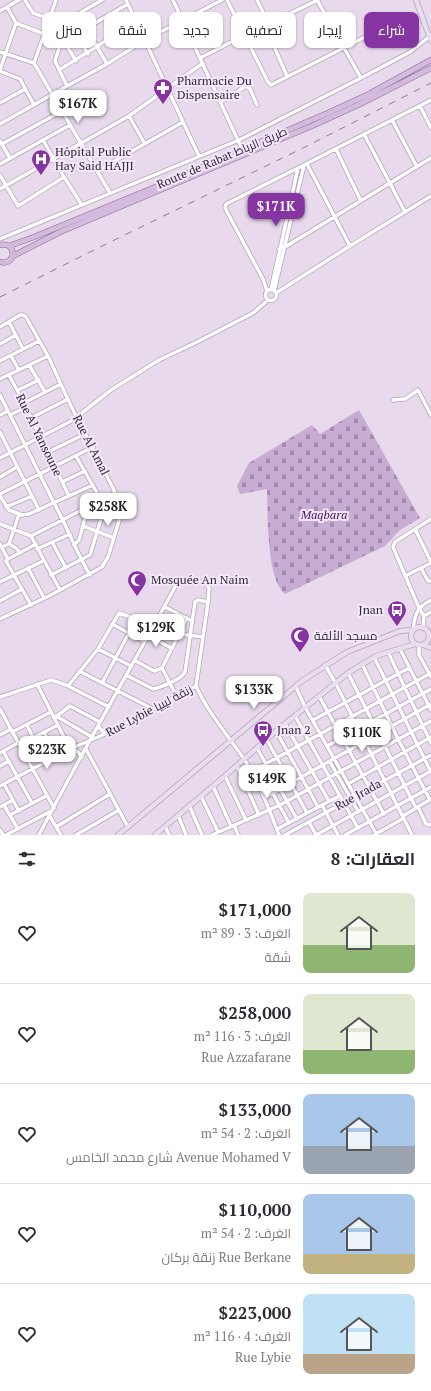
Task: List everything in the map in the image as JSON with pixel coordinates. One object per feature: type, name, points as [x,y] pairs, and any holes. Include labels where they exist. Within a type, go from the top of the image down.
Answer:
[{"type":"main road","name":"Route de Rabat طريق الرباط","points":[[4,245],[56,228],[347,104],[431,60]]},
{"type":"main road","name":"Route de Rabat طريق الرباط","points":[[0,262],[8,262],[13,256],[60,232],[314,125],[360,104],[431,68]]},
{"type":"main road","points":[[4,245],[12,250],[13,256]]},
{"type":"street","points":[[0,11],[19,0]]},
{"type":"street","points":[[25,0],[33,13],[42,16]]},
{"type":"street","points":[[52,12],[56,0]]},
{"type":"street","points":[[81,12],[102,0]]},
{"type":"street","points":[[126,0],[132,12]]},
{"type":"street","points":[[173,0],[178,12]]},
{"type":"street","points":[[198,12],[222,0]]},
{"type":"street","points":[[227,0],[233,12]]},
{"type":"street","points":[[257,0],[262,12]]},
{"type":"street","points":[[294,12],[318,0],[325,12]]},
{"type":"street","points":[[4,245],[0,239],[239,140],[410,52],[431,38],[416,0]]},
{"type":"street","points":[[96,24],[128,4]]},
{"type":"street","points":[[7,7],[16,23],[42,33]]},
{"type":"street","points":[[16,23],[0,71],[20,79],[34,105]]},
{"type":"street","points":[[34,63],[42,40]]},
{"type":"street","points":[[200,58],[231,42]]},
{"type":"street","points":[[60,70],[104,43]]},
{"type":"street","points":[[96,44],[107,64]]},
{"type":"street","points":[[59,48],[55,61],[67,86]]},
{"type":"street","points":[[68,48],[76,61]]},
{"type":"street","points":[[84,48],[88,54]]},
{"type":"street","points":[[0,124],[107,64],[132,48]]},
{"type":"street","points":[[149,48],[199,156]]},
{"type":"street","points":[[195,48],[242,149]]},
{"type":"street","points":[[251,48],[269,84],[272,85],[342,48]]},
{"type":"street","points":[[276,48],[287,76]]},
{"type":"street","points":[[345,48],[361,78]]},
{"type":"street","points":[[0,52],[34,63],[110,193]]},
{"type":"street","points":[[0,189],[129,116],[203,63]]},
{"type":"street","points":[[221,102],[246,86],[250,89],[258,105]]},
{"type":"street","points":[[0,102],[25,89]]},
{"type":"street","points":[[0,458],[77,418],[111,390],[159,360],[253,313],[268,300],[271,301],[274,299],[276,297],[263,279],[224,208],[226,204],[431,100]]},
{"type":"street","points":[[420,106],[431,128]]},
{"type":"street","points":[[10,158],[1,143],[62,111]]},
{"type":"street","points":[[129,116],[145,144]]},
{"type":"street","points":[[392,120],[416,167]]},
{"type":"street","points":[[97,171],[183,122]]},
{"type":"street","points":[[0,164],[70,125]]},
{"type":"street","points":[[364,134],[405,212]]},
{"type":"street","points":[[43,140],[64,178],[82,205]]},
{"type":"street","points":[[336,149],[361,201]]},
{"type":"street","points":[[279,249],[285,247],[431,158]]},
{"type":"street","points":[[306,164],[350,246]]},
{"type":"street","points":[[272,291],[306,164]]},
{"type":"street","points":[[272,291],[279,249],[298,168]]},
{"type":"street","points":[[0,174],[18,206],[64,178]]},
{"type":"street","points":[[268,300],[265,295],[350,246],[431,196]]},
{"type":"street","name":"Rue Al Amal","points":[[0,619],[100,570],[105,564],[122,511],[115,493],[48,356],[26,317],[23,315],[18,316],[9,322]]},
{"type":"street","points":[[0,327],[9,322],[23,349]]},
{"type":"street","points":[[0,344],[16,335]]},
{"type":"street","points":[[0,362],[39,341]]},
{"type":"street","points":[[11,356],[19,370]]},
{"type":"street","points":[[0,379],[48,356]]},
{"type":"street","points":[[30,365],[45,392]]},
{"type":"street","name":"Rue Al Yansoune","points":[[9,375],[18,390],[69,496]]},
{"type":"street","points":[[18,390],[39,380]]},
{"type":"street","points":[[0,415],[9,413],[25,405],[61,384]]},
{"type":"street","points":[[393,400],[405,399],[418,390],[431,414]]},
{"type":"street","points":[[0,395],[63,519],[81,560],[90,575]]},
{"type":"street","points":[[31,418],[68,399]]},
{"type":"street","points":[[0,434],[39,510]]},
{"type":"street","points":[[48,452],[85,434]]},
{"type":"street","points":[[92,447],[0,495],[6,507],[10,511],[24,515],[39,510],[93,485]]},
{"type":"street","points":[[51,575],[91,554],[105,511],[101,500],[76,456]]},
{"type":"street","points":[[0,476],[17,468]]},
{"type":"street","points":[[62,482],[85,471]]},
{"type":"street","points":[[31,536],[115,493]]},
{"type":"street","points":[[6,507],[32,496]]},
{"type":"street","points":[[74,545],[79,540],[88,507]]},
{"type":"street","points":[[9,544],[19,514]]},
{"type":"street","points":[[423,628],[424,616],[405,576],[393,545],[395,542],[431,519]]},
{"type":"street","points":[[0,524],[31,536],[43,561],[60,590]]},
{"type":"street","points":[[83,526],[114,538]]},
{"type":"street","points":[[405,576],[431,562],[415,529]]},
{"type":"street","points":[[38,549],[70,534]]},
{"type":"street","points":[[52,542],[66,568]]},
{"type":"street","points":[[20,553],[16,548],[9,544],[1,546],[14,575],[31,605]]},
{"type":"street","points":[[0,564],[36,544]]},
{"type":"street","points":[[0,582],[43,561]]},
{"type":"street","points":[[28,568],[44,598]]},
{"type":"street","points":[[421,568],[428,581],[431,581]]},
{"type":"street","name":"Rue Lybie زنقة ليبيا","points":[[0,786],[56,756],[105,734],[196,686],[209,588],[204,582],[177,581],[164,607]]},
{"type":"street","points":[[0,601],[22,589]]},
{"type":"street","points":[[431,600],[419,608],[415,618],[411,638],[419,645],[431,648]]},
{"type":"street","points":[[126,675],[153,689],[182,677],[185,673],[196,601],[208,602]]},
{"type":"street","points":[[39,835],[164,607],[192,621]]},
{"type":"street","points":[[424,616],[431,612]]},
{"type":"street","points":[[68,686],[98,649],[112,624],[121,613],[153,625]]},
{"type":"street","points":[[134,660],[154,671],[162,668],[187,618]]},
{"type":"street","points":[[112,624],[144,641]]},
{"type":"street","points":[[118,835],[230,740],[302,681],[325,665],[347,652],[400,631],[412,630],[416,627],[423,628],[429,634],[430,640],[419,645],[388,652],[374,657],[348,673],[276,731],[155,835]]},
{"type":"street","points":[[102,683],[129,633]]},
{"type":"street","points":[[179,634],[203,637]]},
{"type":"street","points":[[148,635],[172,648]]},
{"type":"street","points":[[251,772],[430,674],[419,654],[419,645]]},
{"type":"street","points":[[98,649],[131,666]]},
{"type":"street","points":[[400,649],[430,705],[431,710]]},
{"type":"street","points":[[388,652],[410,700],[430,738],[431,743]]},
{"type":"street","points":[[309,822],[316,835],[350,815],[431,772],[374,657]]},
{"type":"street","points":[[296,687],[327,746],[370,821],[376,835],[430,800],[398,740],[362,664]]},
{"type":"street","points":[[325,665],[412,835]]},
{"type":"street","points":[[162,668],[177,697]]},
{"type":"street","points":[[313,720],[409,668]]},
{"type":"street","points":[[79,671],[153,709]]},
{"type":"street","points":[[348,673],[411,798],[426,824],[431,824]]},
{"type":"street","points":[[0,697],[51,680],[68,686],[108,707]]},
{"type":"street","points":[[37,684],[71,749],[78,752],[82,757]]},
{"type":"street","points":[[196,686],[202,700],[251,772],[264,798],[279,835]]},
{"type":"street","points":[[327,746],[431,689]]},
{"type":"street","points":[[319,696],[384,814]]},
{"type":"street","points":[[264,798],[430,705]]},
{"type":"street","points":[[55,717],[70,706],[100,722]]},
{"type":"street","points":[[0,709],[53,809]]},
{"type":"street","points":[[0,735],[26,725],[51,712]]},
{"type":"street","points":[[295,716],[358,828]]},
{"type":"street","points":[[55,717],[92,737]]},
{"type":"street","points":[[212,835],[220,833],[280,805],[431,721]]},
{"type":"street","points":[[286,724],[329,801]]},
{"type":"street","points":[[26,725],[37,746]]},
{"type":"street","points":[[33,738],[58,725]]},
{"type":"street","points":[[98,726],[105,734]]},
{"type":"street","points":[[276,731],[308,790],[326,813],[338,835]]},
{"type":"street","points":[[44,732],[56,756]]},
{"type":"street","points":[[348,784],[430,738]]},
{"type":"street","points":[[267,740],[307,813]]},
{"type":"street","points":[[24,754],[48,741]]},
{"type":"street","points":[[18,743],[2,752],[9,761],[32,804]]},
{"type":"street","points":[[257,748],[297,819]]},
{"type":"street","points":[[86,749],[128,826]]},
{"type":"street","name":"Rue Jrada","points":[[285,835],[431,755]]},
{"type":"street","points":[[0,766],[9,761]]},
{"type":"street","points":[[330,762],[358,811]]},
{"type":"street","points":[[237,766],[259,814]]},
{"type":"street","points":[[259,768],[290,823]]},
{"type":"street","points":[[225,776],[246,820]]},
{"type":"street","points":[[4,784],[19,811]]},
{"type":"street","points":[[213,786],[238,835]]},
{"type":"street","points":[[345,835],[431,788]]},
{"type":"street","points":[[56,827],[110,794]]},
{"type":"street","points":[[10,815],[46,796]]},
{"type":"street","points":[[202,796],[220,833]]},
{"type":"street","points":[[277,829],[339,796]]},
{"type":"street","points":[[0,807],[13,800]]},
{"type":"street","points":[[4,805],[18,829]]},
{"type":"street","points":[[189,805],[202,835]]},
{"type":"street","points":[[0,830],[4,835],[18,829],[53,809]]},
{"type":"street","points":[[76,835],[119,810]]},
{"type":"street","points":[[178,815],[186,835]]},
{"type":"street","points":[[50,816],[60,835]]},
{"type":"street","points":[[166,826],[169,835]]},
{"type":"green space","name":"Maqbara","points":[[359,410],[420,518],[400,530],[385,546],[285,594],[274,575],[271,561],[268,529],[267,489],[240,494],[237,486],[249,463],[312,425],[320,434]]},
{"type":"railway","points":[[0,297],[307,146],[431,83]]},
{"type":"place","name":"Pharmacie Du Dispensaire","points":[[163,105]]},
{"type":"place","name":"Hôpital Public Hay Said HAJJI","points":[[41,176]]},
{"type":"place","name":"Mosquée An Naim","points":[[137,597]]},
{"type":"place","name":"Jnan","points":[[397,627]]},
{"type":"place","name":"مسجد الألفة","points":[[300,653]]},
{"type":"place","name":"Jnan 2","points":[[263,747]]}]
